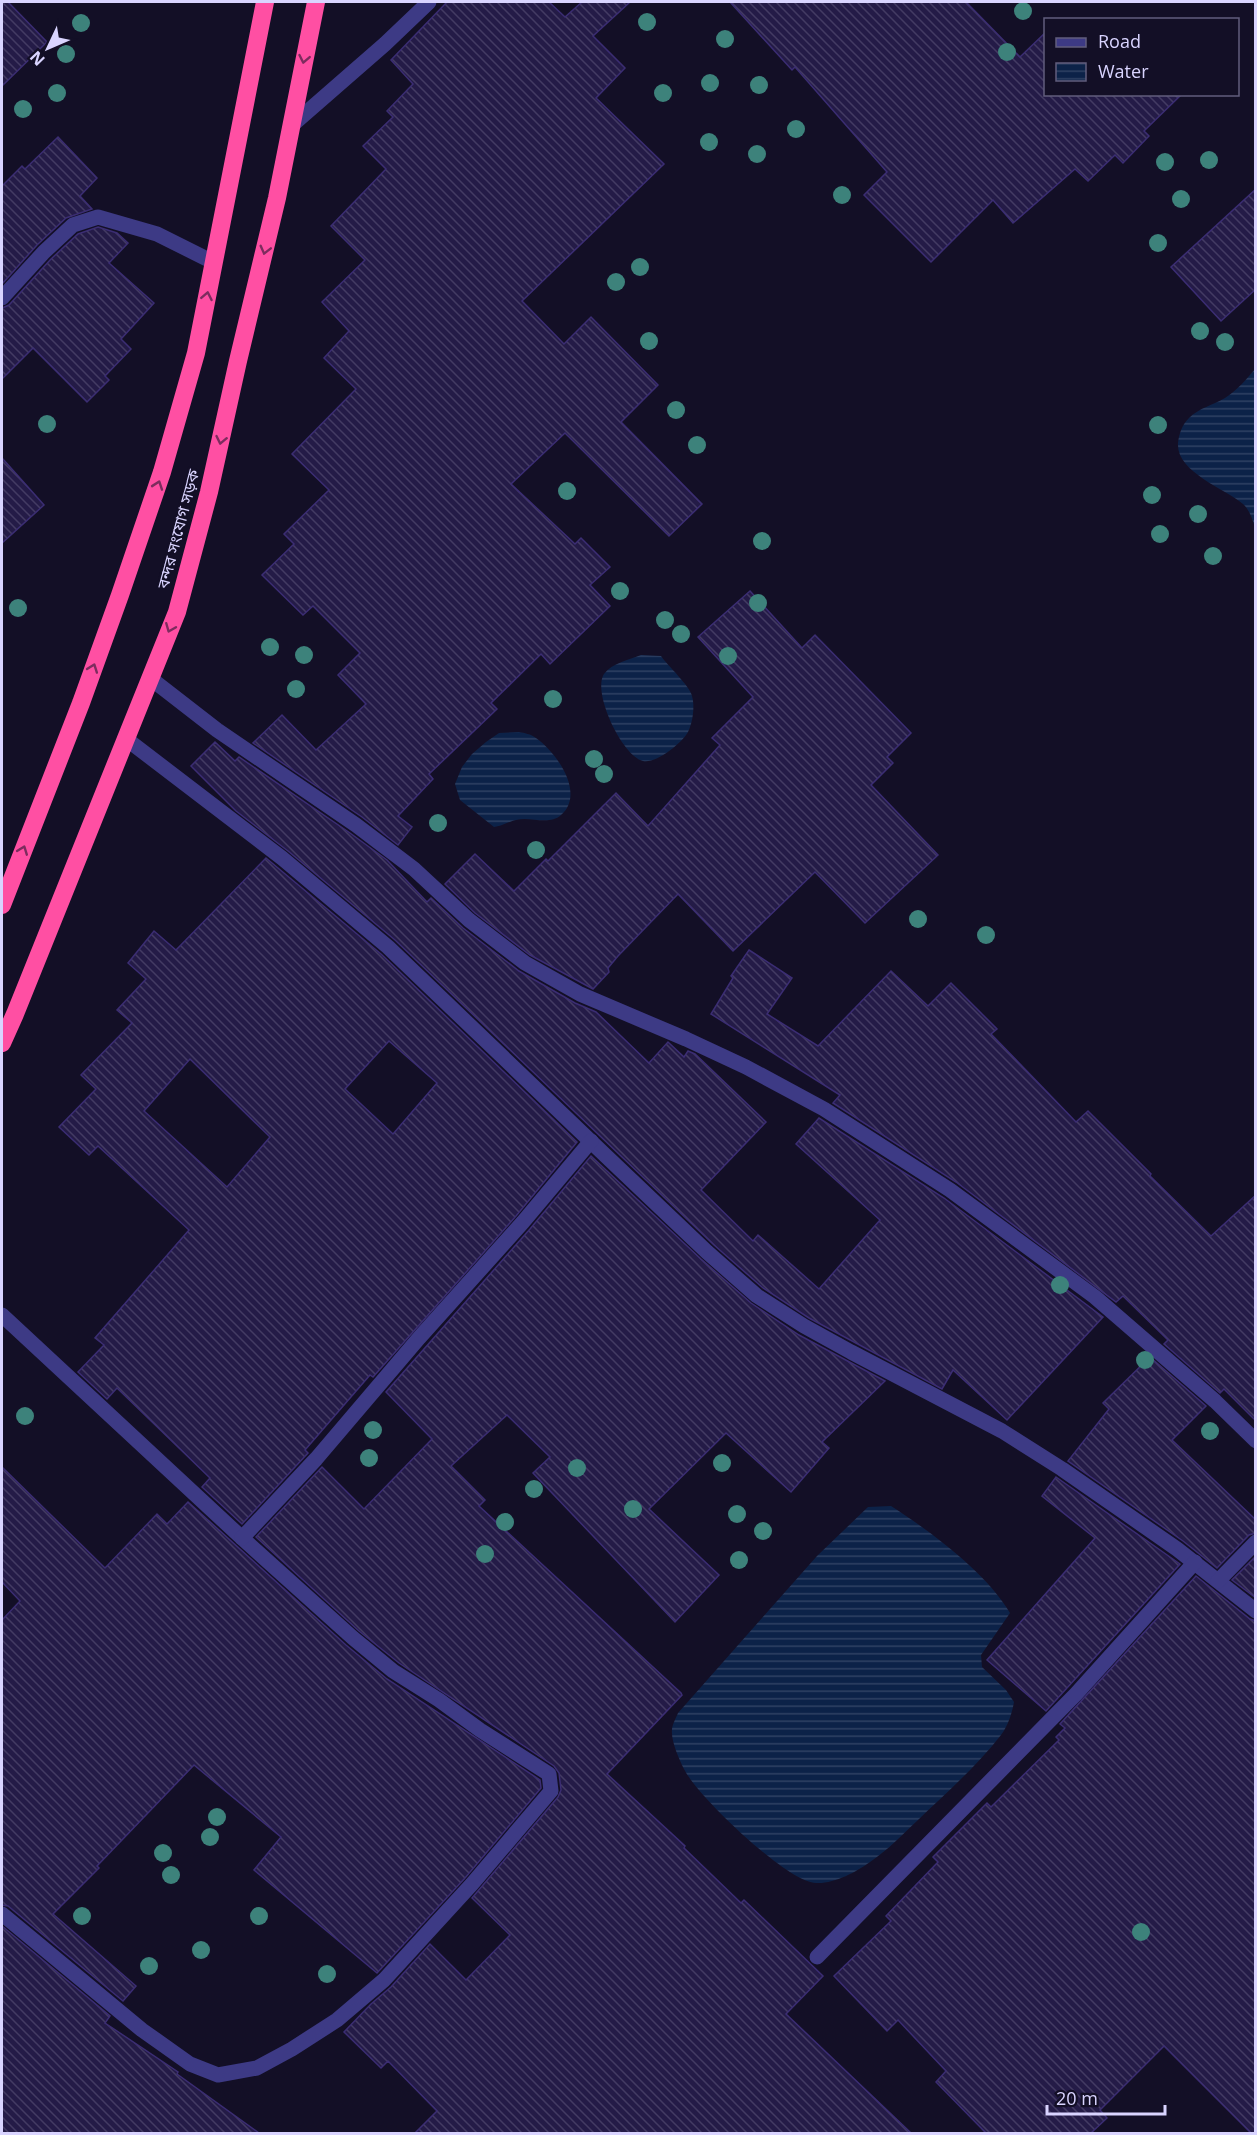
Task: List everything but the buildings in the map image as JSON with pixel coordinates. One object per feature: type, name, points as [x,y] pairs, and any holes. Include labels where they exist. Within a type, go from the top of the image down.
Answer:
[{"type":"highway","name":"বন্দর সংযোগ সড়ক","points":[[2,905],[93,670],[162,472],[196,353],[265,2]]},
{"type":"highway","name":"বন্দর সংযোগ সড়ক","points":[[2,1043],[20,1004],[177,612],[209,492],[277,198],[316,2]]},
{"type":"street","points":[[291,126],[385,44],[429,2]]},
{"type":"street","points":[[2,298],[44,252],[73,225],[98,217],[157,234],[213,262]]},
{"type":"street","points":[[150,678],[217,730],[397,857],[469,920],[525,963],[580,994],[746,1067],[824,1109],[950,1190],[1095,1297],[1215,1401],[1256,1441]]},
{"type":"street","points":[[125,738],[282,858],[388,947],[707,1252],[758,1296],[804,1326],[1002,1431],[1062,1469],[1195,1562],[1256,1611]]},
{"type":"street","points":[[242,1538],[316,1459],[591,1141]]},
{"type":"street","points":[[2,1315],[353,1638],[393,1671],[439,1700],[488,1736],[549,1774],[551,1791],[472,1884],[384,1980],[337,2020],[257,2068],[218,2075],[190,2064],[142,2030],[2,1914]]},
{"type":"street","points":[[1218,1581],[1256,1542]]},
{"type":"street","points":[[817,1957],[1076,1694],[1195,1562]]},
{"type":"water","points":[[1255,369],[1255,528],[1243,504],[1193,471],[1185,463],[1179,453],[1178,443],[1181,430],[1189,418],[1229,395]]},
{"type":"water","points":[[641,655],[661,656],[687,687],[693,704],[691,724],[685,737],[668,752],[648,761],[635,757],[618,736],[606,708],[601,683],[607,670],[616,664]]},
{"type":"water","points":[[519,732],[530,735],[544,744],[559,763],[569,785],[568,806],[561,815],[551,820],[521,819],[494,827],[460,800],[455,784],[462,767],[486,742],[499,733]]},
{"type":"water","points":[[891,1506],[940,1540],[973,1568],[1000,1598],[1010,1613],[981,1655],[982,1667],[1006,1690],[1014,1702],[1006,1728],[982,1758],[895,1842],[852,1873],[830,1882],[816,1883],[785,1869],[765,1854],[706,1798],[682,1765],[674,1745],[672,1728],[678,1713],[817,1556],[868,1507]]}]
